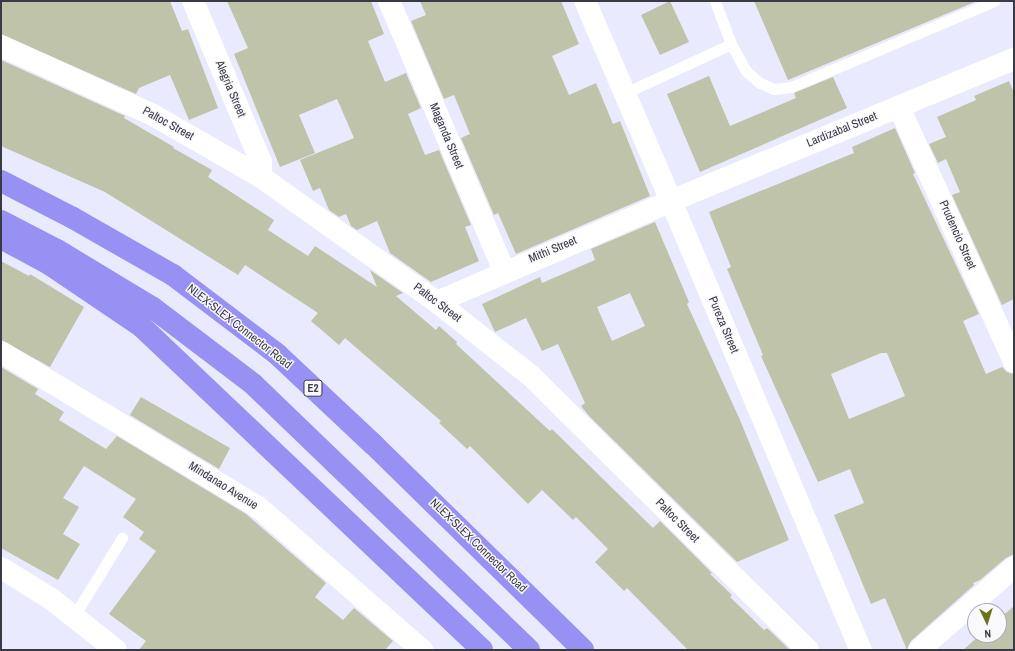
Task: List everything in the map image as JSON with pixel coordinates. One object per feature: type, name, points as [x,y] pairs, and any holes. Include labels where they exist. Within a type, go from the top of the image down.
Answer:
[{"type":"highway","name":"NLEX-SLEX Connector Road","points":[[1,181],[73,218],[173,275],[277,354],[374,444],[583,650]]},
{"type":"highway","points":[[1,221],[57,250],[153,308],[253,384],[529,650]]},
{"type":"highway","points":[[1,238],[49,264],[141,326],[482,650]]},
{"type":"street","name":"Alegria Street","points":[[194,1],[261,162],[261,177]]},
{"type":"street","name":"Maganda Street","points":[[389,1],[504,271]]},
{"type":"street","name":"Pureza Street","points":[[585,1],[861,650]]},
{"type":"street","name":"Paltoc Street","points":[[1,46],[153,115],[261,177],[437,302],[530,376],[808,650]]},
{"type":"street","name":"Lardizabal Street","points":[[671,201],[1014,59]]},
{"type":"street","name":"Prudencio Street","points":[[899,107],[1014,362]]},
{"type":"street","name":"Mithi Street","points":[[437,302],[504,271],[671,201]]},
{"type":"street","name":"Mindanao Avenue","points":[[1,352],[258,507],[422,650]]},
{"type":"street","points":[[919,650],[1014,567]]},
{"type":"street","points":[[1,568],[50,598],[116,650]]},
{"type":"lane","points":[[716,1],[731,44],[746,71],[760,83],[774,89],[790,87],[996,1]]},
{"type":"lane","points":[[625,94],[731,44]]},
{"type":"lane","points":[[74,616],[122,538]]},
{"type":"building","points":[[1,1],[170,1],[182,31],[188,29],[218,108],[189,120],[170,75],[139,88],[136,94],[1,34]]},
{"type":"building","points":[[227,1],[371,1],[384,34],[368,41],[385,82],[406,73],[421,108],[408,114],[425,155],[439,150],[471,225],[465,227],[479,261],[431,282],[390,253],[377,221],[357,230],[351,226],[346,214],[339,217],[329,210],[320,188],[313,191],[300,160],[354,138],[337,99],[299,115],[315,153],[280,167],[234,54],[248,48]]},
{"type":"building","points":[[420,1],[561,1],[579,44],[552,56],[569,95],[596,83],[613,124],[620,121],[650,196],[516,254],[498,213],[494,215],[461,138],[470,134],[454,95],[444,99],[411,21],[426,15]]},
{"type":"building","points":[[670,1],[689,42],[660,55],[641,15]]},
{"type":"building","points":[[754,1],[977,1],[788,80]]},
{"type":"building","points":[[1,60],[125,116],[124,118],[212,170],[208,177],[274,220],[268,230],[308,256],[315,246],[377,287],[370,270],[403,293],[396,296],[436,330],[439,326],[457,342],[456,344],[550,431],[552,429],[653,528],[660,521],[712,573],[710,574],[732,595],[730,597],[764,630],[767,628],[790,650],[688,650],[627,588],[624,591],[595,562],[608,549],[576,517],[573,520],[542,490],[528,504],[470,446],[467,449],[439,423],[441,421],[345,338],[339,345],[311,321],[318,313],[245,265],[238,275],[105,192],[1,146]]},
{"type":"building","points":[[709,76],[730,126],[796,98],[794,93],[833,77],[847,108],[700,172],[667,94]]},
{"type":"building","points":[[1009,81],[1014,93],[1014,299],[1002,305],[952,195],[960,192],[946,159],[938,163],[929,144],[946,137],[937,117],[976,100],[974,96]]},
{"type":"building","points":[[895,128],[915,173],[913,174],[979,314],[963,321],[986,374],[1002,367],[1007,372],[1014,374],[1014,554],[1006,558],[980,580],[973,583],[974,585],[911,641],[907,650],[885,598],[871,604],[834,515],[864,503],[850,469],[818,482],[761,356],[763,355],[727,269],[731,267],[709,212],[854,153],[852,147]],"holes":[[[881,353],[887,353],[905,396],[849,419],[831,374]]]},
{"type":"building","points":[[655,222],[689,302],[687,304],[740,420],[789,540],[737,562],[590,417],[581,406],[585,403],[558,344],[542,351],[526,318],[495,332],[482,304],[540,277],[542,283],[595,260],[591,249]],"holes":[[[630,293],[645,326],[612,341],[597,307]]]},
{"type":"building","points":[[1,261],[29,276],[30,274],[84,307],[50,367],[1,340]]},
{"type":"building","points":[[1,367],[38,389],[35,394],[64,412],[59,420],[106,449],[117,436],[246,514],[326,583],[315,597],[343,620],[354,608],[393,641],[385,650],[139,650],[146,641],[109,614],[156,551],[139,539],[144,532],[123,517],[136,499],[84,466],[63,498],[79,507],[63,534],[80,544],[58,580],[1,548]]},
{"type":"building","points":[[141,397],[230,448],[219,469],[130,415]]},
{"type":"building","points":[[1014,606],[1014,650],[963,650],[971,643],[1007,643],[1007,612]]}]
